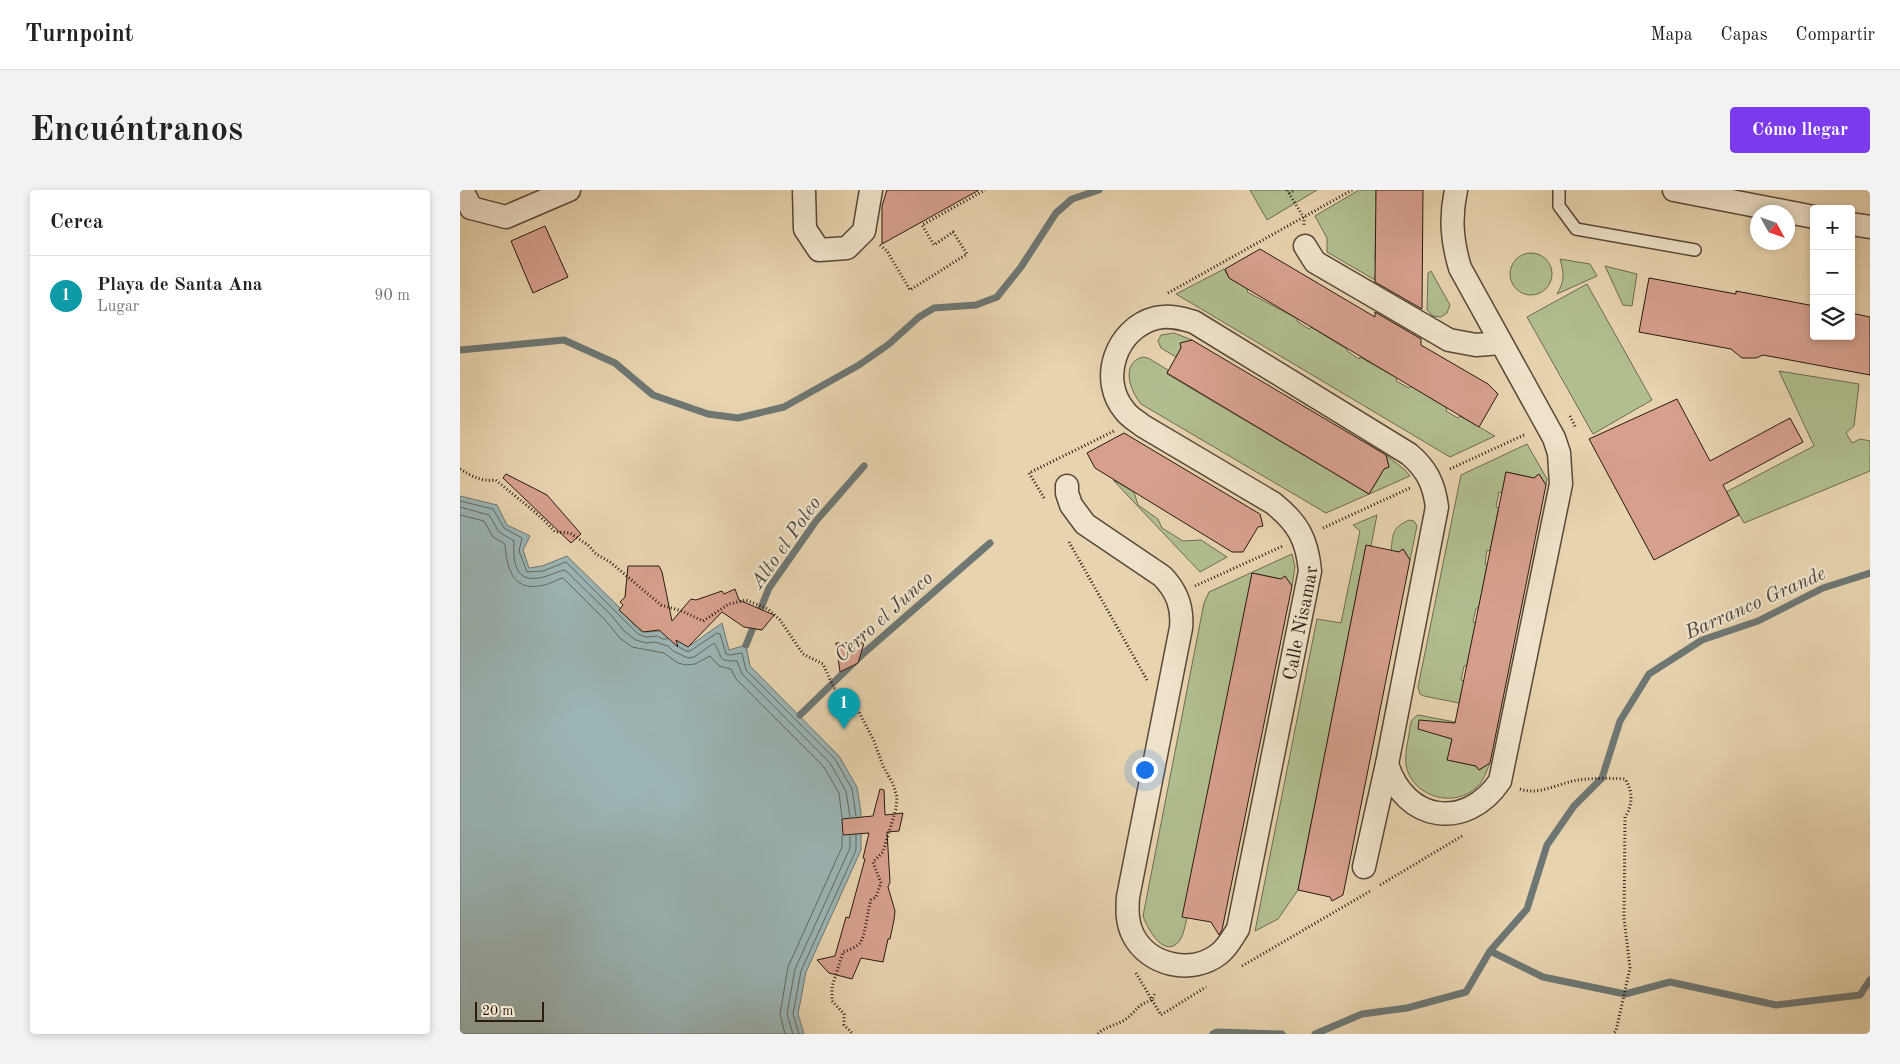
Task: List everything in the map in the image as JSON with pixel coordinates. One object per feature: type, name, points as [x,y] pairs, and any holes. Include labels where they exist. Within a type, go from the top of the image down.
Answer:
[{"type":"street","points":[[462,190],[471,208],[506,217],[567,190]]},
{"type":"street","points":[[804,190],[805,229],[819,250],[847,248],[864,231],[871,190]]},
{"type":"street","points":[[1387,764],[1392,778],[1400,791],[1410,801],[1423,809],[1452,813],[1467,810],[1481,803],[1492,793],[1500,780],[1562,484],[1561,468],[1554,438],[1460,268],[1453,244],[1452,208],[1456,190]]},
{"type":"street","points":[[1674,190],[1810,216]]},
{"type":"street","points":[[1855,225],[1870,227]]},
{"type":"street","points":[[1304,246],[1316,262],[1449,340],[1476,345],[1501,343]]},
{"type":"street","name":"Calle Nisamar","points":[[1067,486],[1066,493],[1071,505],[1085,524],[1162,576],[1177,595],[1182,613],[1181,628],[1128,897],[1127,911],[1134,937],[1147,953],[1162,962],[1186,966],[1207,961],[1219,954],[1230,944],[1238,929],[1310,571],[1309,553],[1296,524],[1273,503],[1143,426],[1125,412],[1115,395],[1112,376],[1114,357],[1124,339],[1138,326],[1155,318],[1175,316],[1194,322],[1409,454],[1422,465],[1430,478],[1435,492],[1437,507],[1387,764],[1364,868]]},
{"type":"lane","points":[[1558,190],[1559,206],[1576,229],[1695,250]]},
{"type":"path","points":[[864,231],[887,251],[910,290],[967,254],[953,232],[934,245],[922,225],[986,190]]},
{"type":"path","points":[[1295,190],[1288,192],[1304,218],[1304,246]]},
{"type":"path","points":[[1160,298],[1352,190]]},
{"type":"path","points":[[1048,505],[1029,473],[1119,429]]},
{"type":"path","points":[[1177,595],[1522,436]]},
{"type":"path","points":[[460,469],[474,477],[487,481],[496,480],[524,505],[544,519],[556,532],[570,533],[596,554],[610,562],[661,604],[682,610],[702,621],[729,604],[746,600],[768,609],[780,620],[803,654],[823,664],[834,688],[858,710],[874,741],[897,797],[896,808],[883,852],[873,862],[881,883],[876,897],[871,900],[864,936],[860,944],[843,952],[832,987],[832,1001],[844,1014],[844,1025],[853,1034]]},
{"type":"path","points":[[1066,536],[1148,682]]},
{"type":"path","points":[[1516,787],[1530,793],[1577,780],[1602,778],[1625,779],[1630,787],[1631,808],[1625,817],[1624,918],[1630,968],[1616,1031],[1613,1034]]},
{"type":"path","points":[[1237,969],[1355,900]]},
{"type":"path","points":[[1135,971],[1160,1014],[1211,984]]},
{"type":"path","points":[[1098,1034],[1102,1029],[1127,1019],[1139,1005],[1152,1000],[1155,993]]},
{"type":"green space","points":[[1250,190],[1317,190],[1267,220]]},
{"type":"green space","points":[[1359,190],[1376,190],[1376,201],[1379,202],[1376,218],[1375,260],[1378,260],[1375,280],[1327,252],[1327,238],[1315,216]]},
{"type":"green space","points":[[1527,253],[1535,253],[1546,259],[1552,274],[1546,289],[1535,295],[1527,295],[1516,289],[1510,278],[1510,270],[1516,259]]},
{"type":"green space","points":[[1560,259],[1590,264],[1597,276],[1557,294],[1563,277]]},
{"type":"green space","points":[[1605,266],[1637,274],[1632,306],[1623,305]]},
{"type":"green space","points":[[1224,269],[1229,278],[1248,289],[1247,292],[1298,319],[1297,321],[1309,329],[1311,327],[1347,349],[1347,351],[1359,359],[1360,357],[1397,378],[1396,381],[1409,388],[1411,386],[1447,408],[1446,411],[1458,418],[1460,416],[1495,436],[1450,457],[1176,294]]},
{"type":"green space","points":[[1431,271],[1450,305],[1447,313],[1441,317],[1433,316],[1427,310],[1428,273]]},
{"type":"green space","points":[[1587,284],[1652,400],[1593,434],[1527,317]]},
{"type":"green space","points":[[1174,333],[1192,340],[1181,348],[1176,357],[1161,348],[1158,341],[1161,335]]},
{"type":"green space","points":[[1143,357],[1168,370],[1167,374],[1369,494],[1384,469],[1389,467],[1386,455],[1410,476],[1326,513],[1141,404],[1133,392],[1129,371],[1131,365],[1136,360]]},
{"type":"green space","points":[[1779,371],[1859,384],[1854,426],[1846,433],[1852,443],[1860,439],[1870,441],[1870,471],[1744,523],[1726,492],[1814,446]]},
{"type":"green space","points":[[1527,444],[1547,479],[1546,485],[1539,474],[1534,478],[1506,472],[1502,493],[1499,492],[1496,507],[1499,508],[1490,551],[1487,550],[1485,565],[1487,565],[1479,608],[1476,608],[1473,622],[1476,623],[1467,666],[1464,666],[1461,680],[1464,681],[1459,703],[1424,696],[1420,694],[1418,687],[1461,475]]},
{"type":"green space","points":[[1113,480],[1134,492],[1138,505],[1158,519],[1162,528],[1183,541],[1201,540],[1227,557],[1200,572]]},
{"type":"green space","points":[[1377,515],[1371,546],[1366,546],[1298,890],[1278,919],[1255,931],[1317,619],[1341,623],[1360,531],[1353,525]]},
{"type":"green space","points":[[1409,520],[1414,521],[1417,526],[1410,560],[1403,549],[1399,552],[1391,551],[1394,532],[1399,526]]},
{"type":"green space","points":[[1292,554],[1295,567],[1292,586],[1285,576],[1281,579],[1252,573],[1187,918],[1180,940],[1168,947],[1157,940],[1148,928],[1143,916],[1204,603],[1209,592]]},
{"type":"green space","points":[[1418,715],[1455,722],[1448,760],[1476,766],[1479,770],[1490,763],[1483,779],[1468,794],[1446,798],[1435,796],[1425,792],[1416,785],[1410,776],[1406,765],[1407,746],[1411,723]]},
{"type":"water","points":[[460,496],[497,505],[507,525],[530,536],[523,550],[529,568],[542,566],[567,556],[641,631],[671,630],[688,647],[722,623],[729,650],[746,645],[750,666],[839,756],[857,787],[861,812],[861,850],[806,972],[798,1014],[804,1034],[460,1034]]},
{"type":"building","points":[[887,190],[979,190],[882,244],[882,206]]},
{"type":"building","points":[[1376,190],[1423,190],[1422,309],[1375,282]]},
{"type":"building","points":[[545,226],[568,277],[533,293],[511,241]]},
{"type":"building","points":[[1260,249],[1375,317],[1375,312],[1421,339],[1421,345],[1488,384],[1498,394],[1479,427],[1229,278],[1225,269]]},
{"type":"building","points":[[1649,278],[1736,294],[1736,291],[1810,305],[1810,340],[1855,340],[1855,314],[1870,317],[1870,375],[1763,355],[1756,358],[1742,358],[1731,349],[1639,332]]},
{"type":"building","points":[[1192,340],[1386,455],[1389,467],[1384,469],[1369,494],[1167,373],[1181,348],[1180,343]]},
{"type":"building","points":[[1677,399],[1710,461],[1790,418],[1803,442],[1723,485],[1739,515],[1654,560],[1589,439]]},
{"type":"building","points":[[1124,433],[1260,514],[1263,526],[1258,527],[1243,552],[1232,552],[1095,468],[1087,453]]},
{"type":"building","points":[[1506,472],[1534,478],[1539,474],[1546,485],[1490,763],[1479,770],[1476,766],[1447,760],[1452,739],[1418,729],[1419,720],[1455,723]]},
{"type":"building","points":[[506,474],[547,495],[581,534],[571,543],[503,478]]},
{"type":"building","points":[[1366,545],[1399,552],[1403,549],[1410,560],[1343,895],[1332,901],[1330,897],[1298,890]]},
{"type":"building","points":[[628,566],[659,566],[662,572],[672,621],[691,599],[696,600],[722,591],[724,594],[735,589],[739,600],[774,615],[762,630],[744,627],[722,612],[688,647],[676,640],[678,647],[659,630],[643,632],[619,610],[623,605],[620,602],[625,597]]},
{"type":"building","points":[[1252,573],[1281,579],[1285,576],[1292,586],[1222,930],[1219,935],[1211,922],[1182,917]]},
{"type":"building","points":[[836,643],[864,643],[858,663],[840,672]]},
{"type":"building","points":[[880,789],[884,790],[885,815],[903,813],[899,831],[887,832],[890,882],[888,887],[895,911],[894,920],[883,962],[861,958],[852,979],[829,973],[817,960],[835,956],[846,917],[849,918],[865,859],[863,858],[869,833],[843,835],[842,819],[873,816]]},
{"type":"waterway","points":[[460,350],[564,340],[615,363],[653,395],[708,414],[738,418],[784,407],[859,365],[889,344],[919,317],[934,308],[976,305],[997,297],[1021,267],[1056,213],[1072,199],[1099,190]]},
{"type":"waterway","name":"Alto el Poleo","points":[[746,645],[769,588],[816,521],[864,466]]},
{"type":"waterway","name":"Cerro el Junco","points":[[800,715],[865,652],[990,543]]},
{"type":"waterway","name":"Barranco Grande","points":[[1315,1034],[1362,1014],[1407,1008],[1466,992],[1490,951],[1527,909],[1547,845],[1574,806],[1602,778],[1620,721],[1649,674],[1702,640],[1758,621],[1823,588],[1870,573]]},
{"type":"waterway","points":[[1490,951],[1543,977],[1625,994],[1670,982],[1776,1005],[1860,995],[1870,980]]},
{"type":"waterway","name":"Barranco Grande","points":[[1213,1034],[1217,1032],[1282,1034]]},
{"type":"place","name":"Playa de Santa Ana","points":[[844,729]]}]
